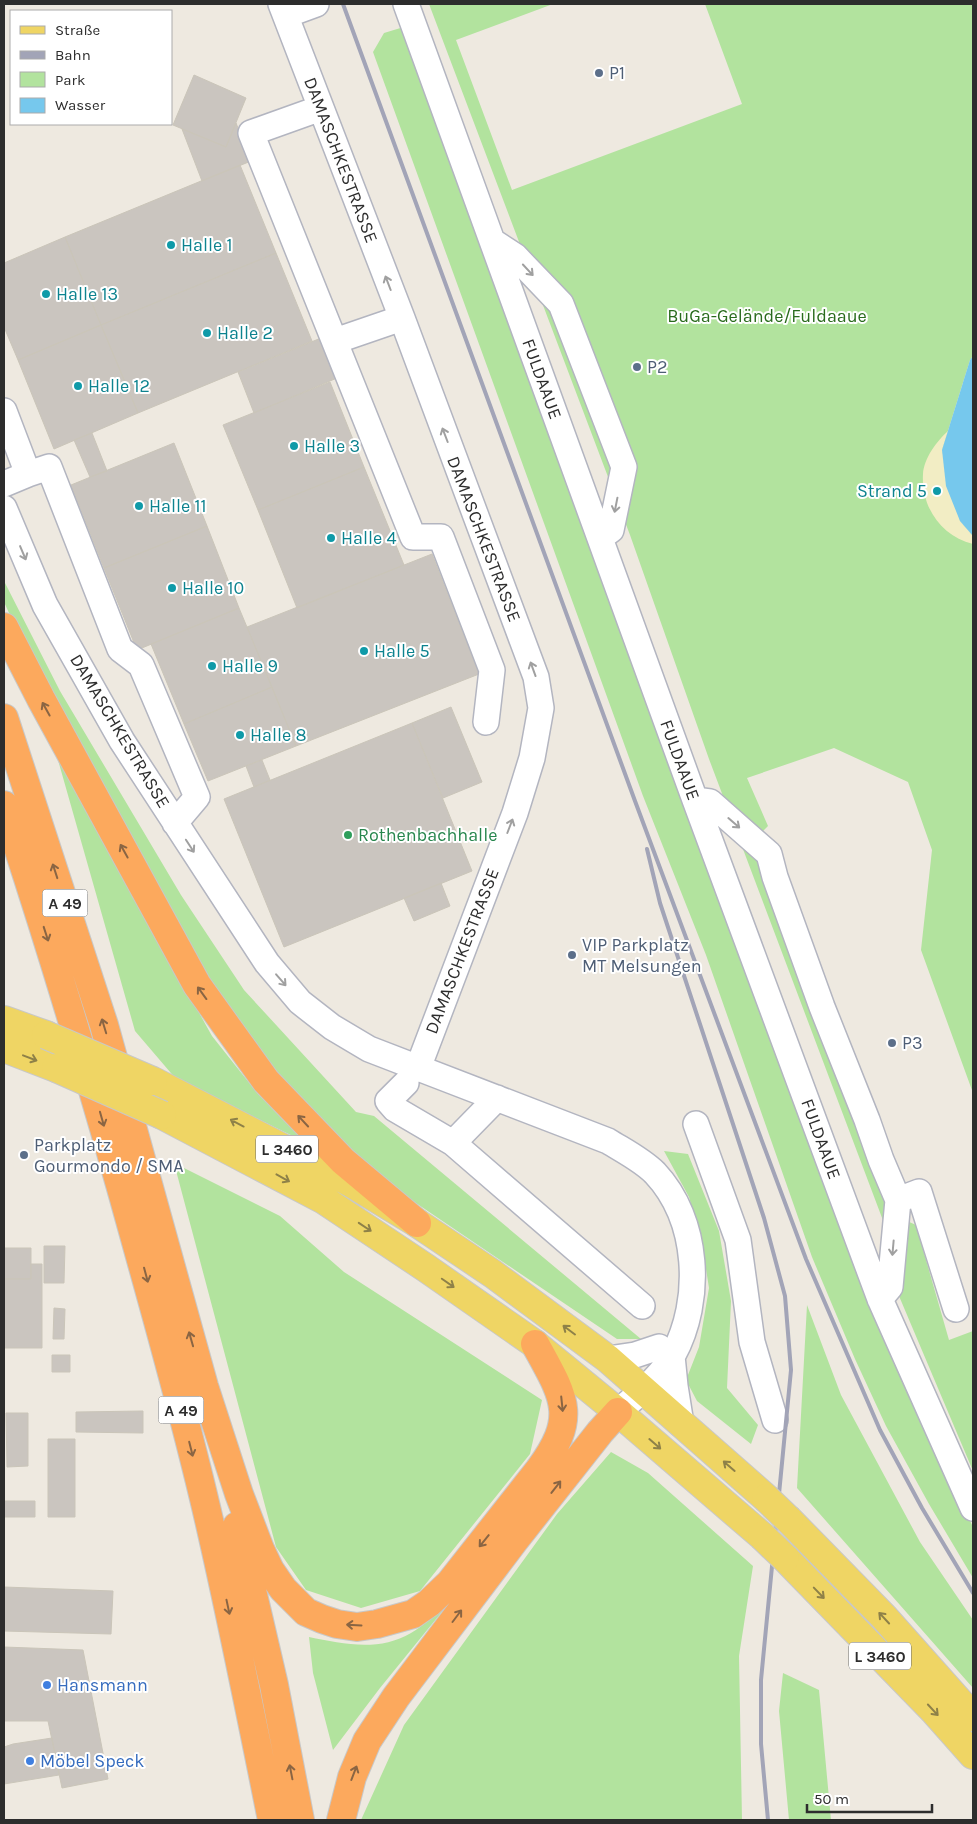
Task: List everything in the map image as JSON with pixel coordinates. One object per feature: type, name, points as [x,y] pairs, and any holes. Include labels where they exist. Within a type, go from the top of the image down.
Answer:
[{"type":"highway","points":[[4,627],[41,700],[197,985],[266,1081],[343,1161],[417,1223]]},
{"type":"highway","name":"A 49","points":[[4,718],[104,1025],[204,1386],[274,1685],[300,1820]]},
{"type":"highway","name":"A 49","points":[[4,805],[69,1005],[161,1332],[208,1518],[272,1820]]},
{"type":"highway","points":[[204,1386],[239,1494],[260,1549],[270,1570],[283,1589],[306,1612],[322,1619],[357,1626],[370,1625],[413,1614],[429,1603],[450,1583],[497,1526],[552,1452],[561,1433],[564,1408],[559,1388],[535,1344]]},
{"type":"highway","points":[[341,1820],[352,1777],[368,1741],[396,1697],[514,1541],[618,1412]]},
{"type":"main road","name":"L 3460","points":[[4,1020],[46,1035],[153,1081],[351,1183],[417,1223],[493,1274],[608,1359],[766,1498],[884,1617],[973,1717]]},
{"type":"main road","name":"L 3460","points":[[4,1048],[56,1068],[162,1116],[324,1200],[535,1344],[618,1412],[762,1536],[934,1710],[973,1754]]},
{"type":"street","name":"DAMASCHKESTRASSE","points":[[316,4],[284,9],[536,677],[541,708],[532,758],[515,813],[431,1032],[412,1076]]},
{"type":"street","name":"FULDAAUE","points":[[406,4],[695,800],[880,1299],[973,1508]]},
{"type":"street","points":[[321,108],[251,132],[413,537],[440,537],[444,546],[492,670],[486,722]]},
{"type":"street","points":[[492,241],[515,256],[561,304],[624,467],[611,530],[600,538]]},
{"type":"street","points":[[335,341],[402,318]]},
{"type":"street","points":[[4,411],[28,474]]},
{"type":"street","points":[[4,484],[49,467],[120,649],[140,665],[197,797],[175,823]]},
{"type":"street","name":"DAMASCHKESTRASSE","points":[[4,508],[45,605],[122,741],[266,963],[300,1002],[332,1027],[412,1076],[497,1098],[608,1141],[636,1158],[655,1173],[670,1192],[686,1228],[692,1260],[678,1301],[666,1352],[618,1412]]},
{"type":"street","points":[[695,800],[710,802],[769,854],[775,877],[819,998],[867,1120],[880,1160],[898,1200],[890,1287],[880,1299]]},
{"type":"street","points":[[412,1076],[388,1101],[395,1109],[453,1143],[642,1306]]},
{"type":"street","points":[[453,1143],[497,1098]]},
{"type":"street","points":[[696,1124],[738,1240],[752,1342],[775,1420]]},
{"type":"street","points":[[898,1200],[919,1192],[956,1309]]},
{"type":"street","name":"DAMASCHKESTRASSE","points":[[666,1352],[681,1424]]},
{"type":"street","points":[[608,1359],[666,1352]]},
{"type":"green space","name":"BuGa-Gelände/Fuldaaue","points":[[429,4],[553,4],[456,40],[512,190],[742,104],[705,4],[973,4],[973,356],[970,360],[942,450],[960,521],[973,536],[973,1093],[921,950],[932,850],[908,782],[834,748],[747,778],[768,826],[754,840],[896,1216],[916,1225],[949,1340],[973,1331],[973,1471],[899,1296],[905,1244],[890,1239],[709,759],[630,535]]},
{"type":"green space","points":[[407,26],[936,1451],[973,1527],[973,1578],[886,1426],[855,1359],[812,1257],[706,955],[643,796],[373,52],[384,33]]},
{"type":"green space","points":[[4,581],[60,691],[181,895],[244,990],[356,1112],[374,1116],[641,1339],[617,1339],[407,1197],[361,1161],[282,1078],[242,1031],[202,967],[15,626],[4,602]]},
{"type":"green space","points":[[58,760],[212,1036],[258,1094],[305,1142],[176,1079],[135,1031]]},
{"type":"green space","points":[[664,1151],[688,1154],[719,1231],[731,1301],[727,1388],[758,1425],[751,1444],[697,1401],[686,1380],[699,1347],[709,1288],[703,1250],[689,1197]]},
{"type":"green space","points":[[174,1163],[280,1216],[344,1272],[542,1400],[530,1454],[420,1591],[361,1608],[306,1590],[276,1547]]},
{"type":"green space","points":[[807,1305],[841,1395],[920,1542],[973,1620],[973,1688],[797,1488]]},
{"type":"green space","points":[[611,1452],[648,1473],[753,1566],[739,1656],[742,1820],[361,1820],[404,1725],[557,1514]]},
{"type":"green space","points":[[445,1608],[333,1750],[313,1673],[309,1637],[348,1644],[386,1643],[411,1633]]},
{"type":"green space","points":[[783,1673],[819,1690],[831,1820],[789,1820],[779,1711]]},
{"type":"sand","name":"Strand 5","points":[[948,431],[942,450],[960,521],[973,536],[973,544],[951,534],[943,527],[935,518],[925,498],[923,474],[928,456]]},
{"type":"water","points":[[973,356],[973,536],[960,521],[946,486],[942,450],[970,360]]},
{"type":"building","points":[[194,75],[246,98],[226,147],[173,125]]},
{"type":"building","points":[[236,123],[251,161],[202,181],[182,129],[226,147]]},
{"type":"building","name":"Halle 1","points":[[240,165],[276,253],[101,325],[65,237]]},
{"type":"building","name":"Halle 13","points":[[65,237],[101,325],[18,360],[4,327],[4,263]]},
{"type":"building","name":"Halle 2","points":[[276,253],[312,341],[138,413],[101,325]]},
{"type":"building","name":"Halle 12","points":[[101,325],[138,413],[54,449],[18,360]]},
{"type":"building","points":[[321,338],[337,378],[254,413],[238,372]]},
{"type":"building","name":"Halle 3","points":[[330,382],[364,467],[258,510],[223,425]]},
{"type":"building","points":[[92,433],[107,471],[90,477],[74,440]]},
{"type":"building","name":"Halle 11","points":[[174,443],[207,526],[104,568],[71,485]]},
{"type":"building","name":"Halle 4","points":[[364,467],[404,565],[297,608],[258,510]]},
{"type":"building","name":"Halle 10","points":[[207,526],[239,608],[137,650],[104,568]]},
{"type":"building","name":"Halle 5","points":[[432,554],[479,674],[296,746],[247,627]]},
{"type":"building","name":"Halle 9","points":[[239,608],[272,687],[184,724],[151,644]]},
{"type":"building","name":"Halle 8","points":[[272,687],[296,746],[208,781],[184,724]]},
{"type":"building","points":[[451,707],[482,782],[443,798],[412,723]]},
{"type":"building","name":"Rothenbachhalle","points":[[412,723],[472,871],[284,947],[224,799]]},
{"type":"building","points":[[262,760],[270,780],[254,787],[246,766]]},
{"type":"building","points":[[441,883],[450,906],[414,921],[404,898]]},
{"type":"building","points":[[44,1246],[65,1246],[64,1283],[44,1283]]},
{"type":"building","points":[[4,1248],[31,1248],[31,1279],[4,1279]]},
{"type":"building","points":[[31,1264],[42,1264],[42,1348],[4,1348],[4,1279],[31,1279]]},
{"type":"building","points":[[54,1308],[65,1309],[64,1339],[53,1339]]},
{"type":"building","points":[[52,1355],[70,1355],[70,1372],[52,1372]]},
{"type":"building","points":[[143,1411],[143,1433],[76,1432],[76,1412]]},
{"type":"building","points":[[6,1413],[28,1413],[28,1466],[7,1467]]},
{"type":"building","points":[[48,1439],[75,1439],[75,1517],[48,1517]]},
{"type":"building","points":[[4,1501],[35,1501],[35,1517],[4,1517]]},
{"type":"building","points":[[4,1587],[113,1591],[111,1634],[4,1631]]},
{"type":"building","name":"Hansmann","points":[[4,1647],[83,1650],[108,1779],[62,1788],[48,1721],[4,1721]]},
{"type":"building","name":"Möbel Speck","points":[[52,1738],[59,1775],[4,1784],[4,1747]]},
{"type":"railway","points":[[343,4],[635,801],[806,1259],[880,1430],[922,1508],[973,1593]]},
{"type":"railway","points":[[647,849],[660,903],[764,1218],[785,1296],[791,1370],[761,1680],[761,1744],[768,1820]]},
{"type":"place","name":"P1","points":[[599,73]]},
{"type":"place","name":"Halle 1","points":[[171,245]]},
{"type":"place","name":"Halle 13","points":[[46,294]]},
{"type":"place","name":"Halle 2","points":[[207,333]]},
{"type":"place","name":"P2","points":[[637,367]]},
{"type":"place","name":"Halle 12","points":[[78,386]]},
{"type":"place","name":"Halle 3","points":[[294,446]]},
{"type":"place","name":"Strand 5","points":[[937,491]]},
{"type":"place","name":"Halle 11","points":[[139,506]]},
{"type":"place","name":"Halle 4","points":[[331,538]]},
{"type":"place","name":"Halle 10","points":[[172,588]]},
{"type":"place","name":"Halle 5","points":[[364,651]]},
{"type":"place","name":"Halle 9","points":[[212,666]]},
{"type":"place","name":"Halle 8","points":[[240,735]]},
{"type":"place","name":"Rothenbachhalle","points":[[348,835]]},
{"type":"place","name":"VIP Parkplatz MT Melsungen","points":[[572,955]]},
{"type":"place","name":"P3","points":[[892,1043]]},
{"type":"place","name":"Parkplatz Gourmondo / SMA","points":[[24,1155]]},
{"type":"place","name":"Hansmann","points":[[47,1685]]},
{"type":"place","name":"Möbel Speck","points":[[30,1761]]}]
